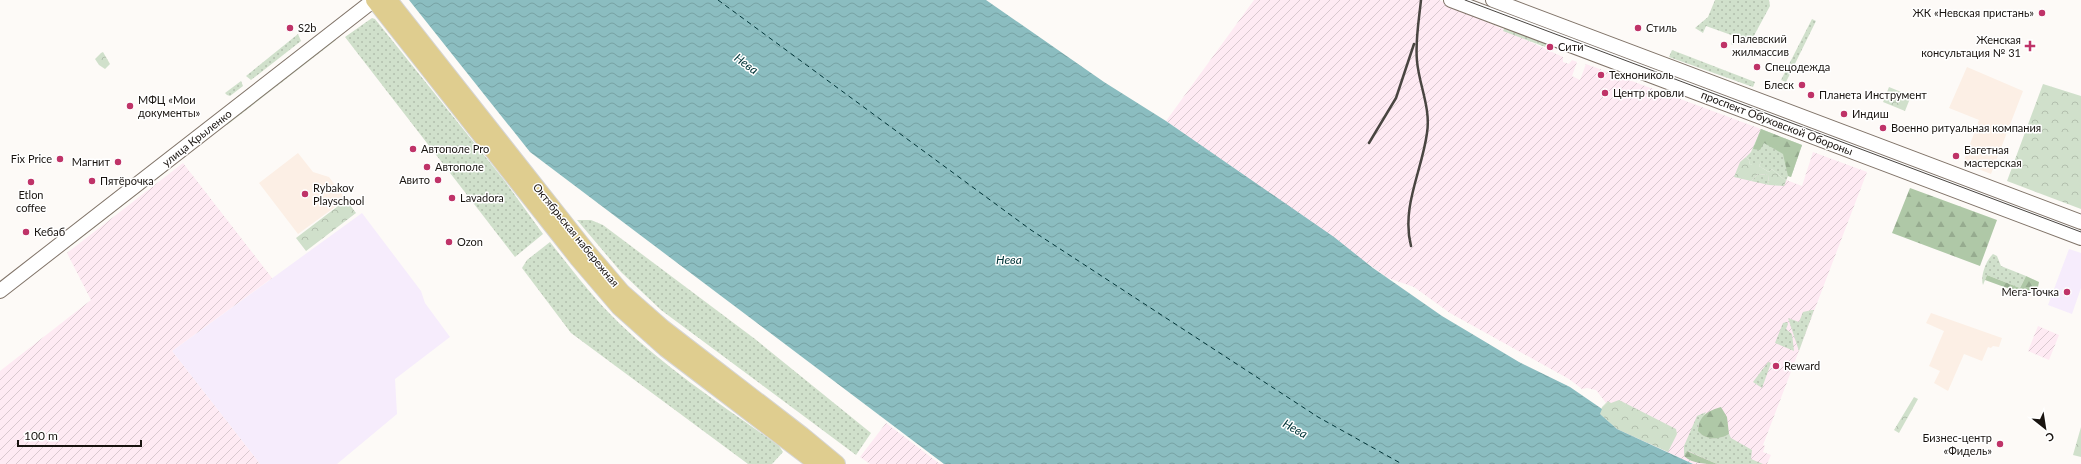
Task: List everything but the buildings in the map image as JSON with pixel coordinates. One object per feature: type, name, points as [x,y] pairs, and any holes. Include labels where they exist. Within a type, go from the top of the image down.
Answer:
[{"type":"main road","name":"улица Крыленко","points":[[0,280],[374,0]]},
{"type":"main road","name":"улица Крыленко","points":[[0,291],[374,0]]},
{"type":"main road","name":"Октябрьская набережная","points":[[374,0],[578,259],[619,307],[666,349],[817,464]]},
{"type":"main road","name":"Октябрьская набережная","points":[[374,0],[622,292],[663,328],[802,435],[837,464]]},
{"type":"main road","name":"проспект Обуховской Обороны","points":[[1451,0],[2081,238]]},
{"type":"main road","name":"проспект Обуховской Обороны","points":[[1493,0],[2081,222]]},
{"type":"shaded area","points":[[1254,0],[1439,0],[1563,57],[1563,62],[1569,64],[1572,60],[1577,62],[1572,76],[1580,80],[1586,64],[1761,129],[1751,152],[1742,163],[1802,186],[1813,152],[1867,172],[1763,445],[1765,446],[1763,452],[1771,455],[1767,464],[1693,464],[1617,429],[1602,409],[1606,403],[1596,390],[1587,388],[1582,389],[1569,379],[1450,313],[1414,287],[1388,278],[1166,121]]},
{"type":"shaded area","points":[[1967,67],[2023,91],[1991,174],[1963,163],[1979,120],[1949,108]]},
{"type":"shaded area","name":"Rybakov Playschool","points":[[298,153],[313,172],[329,177],[346,199],[298,234],[259,183]]},
{"type":"shaded area","points":[[183,163],[272,278],[172,351],[260,464],[0,464],[0,371],[91,300],[67,253]]},
{"type":"shaded area","points":[[362,213],[421,291],[425,303],[450,337],[395,379],[397,414],[337,464],[260,464],[172,351]]},
{"type":"shaded area","name":"Мега-Точка","points":[[2069,249],[2081,253],[2081,288],[2072,314],[2048,305]]},
{"type":"shaded area","points":[[1931,313],[2002,338],[1999,347],[1988,347],[1982,361],[1964,354],[1948,391],[1934,383],[1940,371],[1929,366],[1944,331],[1926,323]]},
{"type":"shaded area","points":[[2038,326],[2059,335],[2049,360],[2028,351]]},
{"type":"shaded area","points":[[886,423],[940,464],[870,464],[860,457]]},
{"type":"green space","points":[[1715,0],[1769,0],[1770,6],[1750,43],[1736,37],[1733,45],[1731,44],[1734,36],[1706,26],[1703,33],[1695,28],[1708,17]]},
{"type":"green space","points":[[372,18],[375,19],[504,180],[543,234],[515,257],[345,37]]},
{"type":"green space","points":[[1812,19],[1816,21],[1786,82],[1781,80]]},
{"type":"green space","points":[[1505,27],[1545,42],[1548,48],[1503,31]]},
{"type":"green space","points":[[298,34],[301,41],[251,80],[246,76]]},
{"type":"green space","points":[[333,38],[336,40],[227,125],[225,122]]},
{"type":"green space","points":[[1672,50],[1755,82],[1753,87],[1669,57]]},
{"type":"green space","points":[[103,52],[110,64],[105,69],[99,65],[95,59]]},
{"type":"green space","points":[[241,81],[243,86],[230,96],[225,93]]},
{"type":"green space","points":[[2043,84],[2081,96],[2081,209],[2007,181]]},
{"type":"green space","points":[[1889,87],[1911,96],[1905,111],[1883,102]]},
{"type":"green space","points":[[1761,129],[1802,145],[1791,177],[1788,176],[1786,181],[1772,169],[1769,172],[1759,166],[1761,162],[1750,165],[1749,160],[1746,157],[1751,152]]},
{"type":"green space","points":[[1761,129],[1802,145],[1791,177],[1788,176],[1783,154],[1764,143],[1760,150],[1753,149]]},
{"type":"green space","points":[[1746,157],[1749,160],[1750,165],[1759,161],[1761,162],[1759,166],[1769,172],[1772,169],[1786,181],[1784,186],[1769,185],[1768,175],[1758,174],[1751,181],[1734,177],[1740,162]]},
{"type":"green space","points":[[164,169],[167,171],[72,245],[71,242]]},
{"type":"green space","points":[[1758,174],[1768,175],[1769,185],[1751,181]]},
{"type":"green space","points":[[1910,188],[1997,220],[1980,266],[1892,233]]},
{"type":"green space","points":[[346,200],[356,213],[306,251],[296,238]]},
{"type":"green space","points":[[577,220],[591,220],[603,225],[755,339],[871,433],[856,455],[661,310],[621,272]]},
{"type":"green space","points":[[550,242],[601,304],[619,323],[657,357],[697,388],[779,446],[783,452],[772,464],[748,464],[571,333],[522,268],[527,260]]},
{"type":"green space","points":[[1993,254],[1997,256],[2001,266],[2026,276],[2020,288],[1987,275],[1983,285],[1982,278],[1984,269],[1988,260]]},
{"type":"green space","points":[[1987,275],[2020,288],[2026,276],[2039,282],[2038,287],[2016,297],[2018,292],[1985,280]]},
{"type":"green space","points":[[1814,310],[1799,351],[1788,318],[1799,322],[1803,312]]},
{"type":"green space","points":[[1787,322],[1788,324],[1786,329],[1792,334],[1794,351],[1775,343],[1783,323]]},
{"type":"green space","points":[[1768,362],[1771,363],[1762,388],[1753,382]]},
{"type":"green space","points":[[1914,397],[1918,399],[1899,433],[1894,430]]},
{"type":"green space","points":[[1619,400],[1676,429],[1677,434],[1668,452],[1617,429],[1600,414],[1602,407],[1608,401],[1611,403]]},
{"type":"green space","points":[[1721,407],[1727,417],[1729,434],[1717,438],[1705,437],[1698,431],[1702,417],[1708,412]]},
{"type":"green space","points":[[1706,412],[1698,426],[1700,433],[1703,436],[1714,438],[1729,434],[1731,438],[1752,450],[1751,459],[1763,464],[1717,464],[1688,451],[1684,456],[1684,446],[1697,416]]},
{"type":"green space","points":[[2081,427],[2081,457],[2073,455]]},
{"type":"green space","points":[[1687,451],[1717,464],[1704,464],[1691,461],[1684,456]]},
{"type":"water","name":"Нева","points":[[409,0],[986,0],[1104,82],[1166,121],[1334,237],[1373,268],[1442,316],[1519,362],[1570,387],[1602,409],[1600,414],[1617,429],[1693,464],[944,464],[530,152]]},
{"type":"ferry route","points":[[718,0],[1031,230],[1318,417],[1402,464]]},
{"type":"tram line","points":[[1465,0],[2081,232]]},
{"type":"railway","points":[[1411,246],[1409,232],[1410,203],[1424,147],[1428,124],[1426,106],[1418,70],[1416,46],[1421,0]]},
{"type":"railway","points":[[1369,143],[1396,98],[1414,44]]},
{"type":"place","name":"ЖК «Невская пристань»","points":[[2042,13]]},
{"type":"place","name":"S2b","points":[[290,28]]},
{"type":"place","name":"Стиль","points":[[1638,28]]},
{"type":"place","name":"Палевский жилмассив","points":[[1724,45]]},
{"type":"place","name":"Женская консультация № 31","points":[[2030,46]]},
{"type":"place","name":"Сити","points":[[1550,47]]},
{"type":"place","name":"Спецодежда","points":[[1757,67]]},
{"type":"place","name":"Технониколь","points":[[1601,75]]},
{"type":"place","name":"Блеск","points":[[1802,85]]},
{"type":"place","name":"Центр кровли","points":[[1605,93]]},
{"type":"place","name":"Планета Инструмент","points":[[1811,95]]},
{"type":"place","name":"МФЦ «Мои документы»","points":[[130,106]]},
{"type":"place","name":"Индиш","points":[[1844,114]]},
{"type":"place","name":"Военно ритуальная компания","points":[[1883,128]]},
{"type":"place","name":"Автополе Pro","points":[[413,149]]},
{"type":"place","name":"Багетная мастерская","points":[[1956,156]]},
{"type":"place","name":"Fix Price","points":[[60,159]]},
{"type":"place","name":"Магнит","points":[[118,162]]},
{"type":"place","name":"Автополе","points":[[427,167]]},
{"type":"place","name":"Авито","points":[[438,180]]},
{"type":"place","name":"Пятёрочка","points":[[92,181]]},
{"type":"place","name":"Etlon coffee","points":[[31,182]]},
{"type":"place","name":"Rybakov Playschool","points":[[305,194]]},
{"type":"place","name":"Lavadora","points":[[452,198]]},
{"type":"place","name":"Кебаб","points":[[26,232]]},
{"type":"place","name":"Ozon","points":[[449,242]]},
{"type":"place","name":"Мега-Точка","points":[[2067,292]]},
{"type":"place","name":"Reward","points":[[1776,366]]},
{"type":"place","name":"Бизнес-центр «Фидель»","points":[[2000,444]]}]
